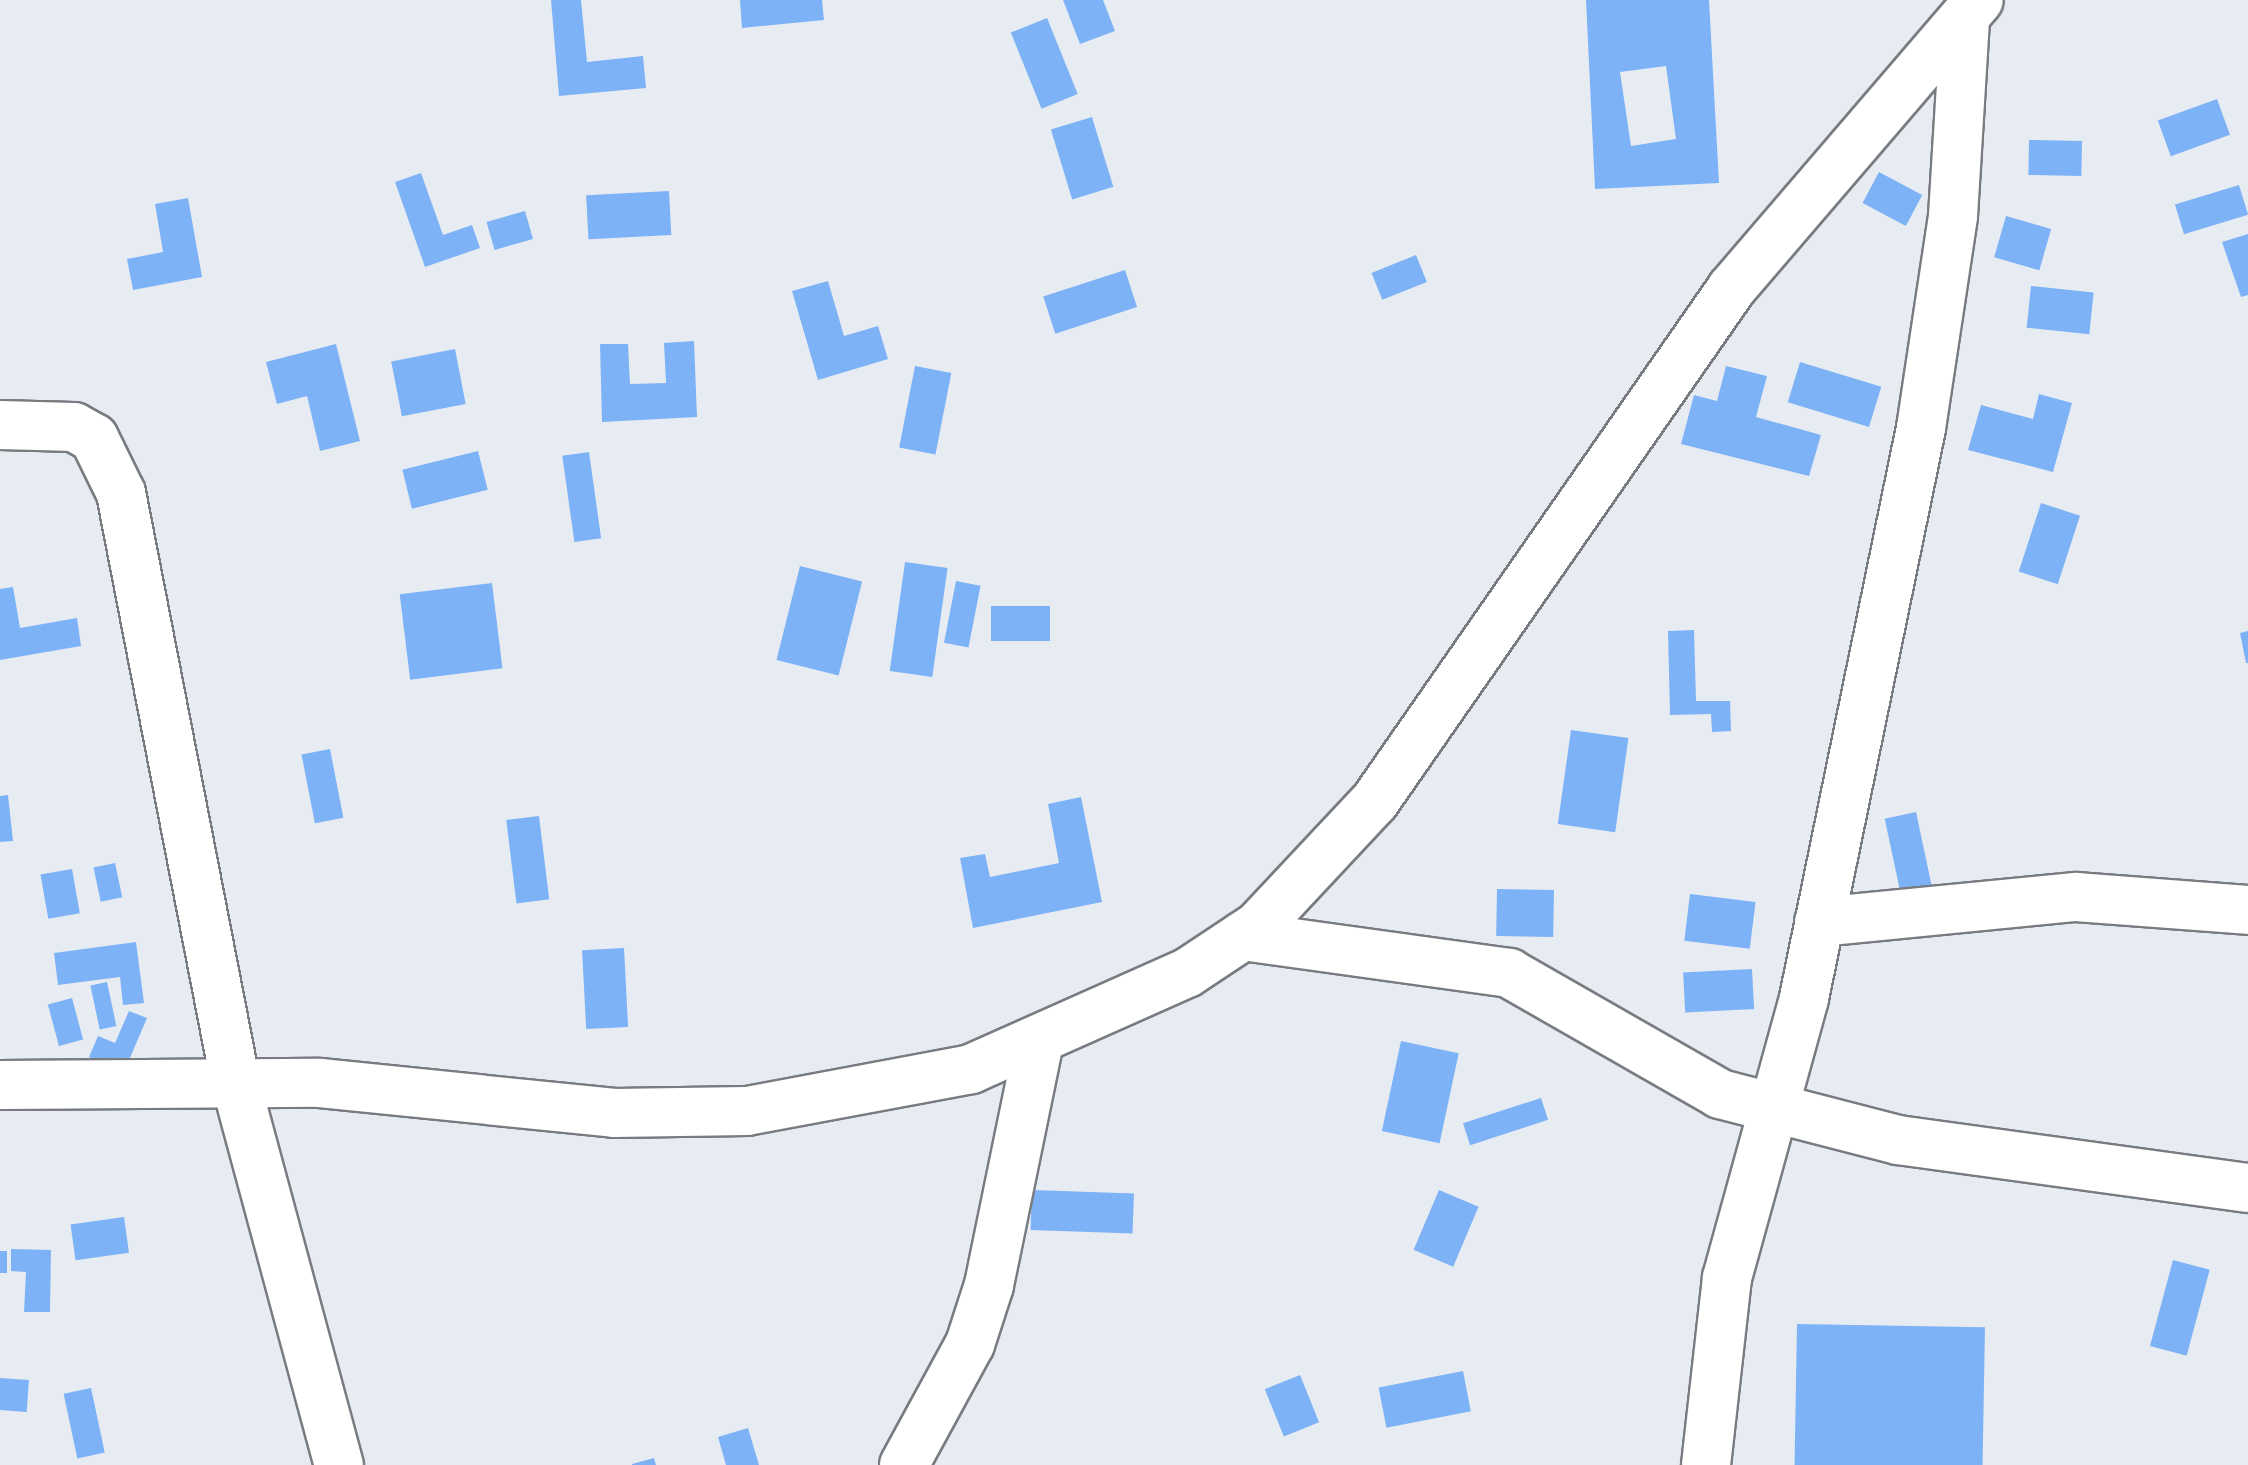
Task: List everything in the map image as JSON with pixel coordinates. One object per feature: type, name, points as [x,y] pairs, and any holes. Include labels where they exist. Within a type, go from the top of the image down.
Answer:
[{"type":"street","points":[[1706,1465],[1728,1278],[1776,1108],[1819,922],[1943,297],[1972,9]]},
{"type":"street","points":[[0,1085],[235,1080],[614,1114],[747,1111],[880,1092],[1040,1042],[1104,1017],[1243,936],[1375,801],[1732,288],[1972,9]]},
{"type":"street","points":[[0,425],[74,427],[94,438],[121,493],[235,1080],[339,1465]]},
{"type":"street","points":[[1819,922],[2076,897],[2248,910]]},
{"type":"street","points":[[1243,936],[1509,973],[1645,1057],[1720,1094],[1898,1140],[2248,1188]]},
{"type":"street","points":[[904,1465],[970,1344],[989,1285],[1040,1042]]},
{"type":"building","points":[[551,0],[581,0],[587,62],[643,56],[646,88],[559,96]]},
{"type":"building","points":[[740,0],[822,0],[824,20],[742,28]]},
{"type":"building","points":[[1063,0],[1103,0],[1115,31],[1080,44]]},
{"type":"building","points":[[1586,0],[1709,0],[1719,183],[1595,189]],"holes":[[[1666,66],[1676,139],[1631,146],[1620,72]]]},
{"type":"building","points":[[1047,18],[1078,94],[1042,109],[1011,33]]},
{"type":"building","points":[[2217,99],[2230,135],[2171,156],[2158,121]]},
{"type":"building","points":[[1092,117],[1113,187],[1072,199],[1051,130]]},
{"type":"building","points":[[2029,140],[2082,141],[2081,176],[2028,175]]},
{"type":"building","points":[[1879,172],[1922,195],[1906,226],[1863,203]]},
{"type":"building","points":[[421,173],[443,235],[472,225],[480,248],[425,267],[395,182]]},
{"type":"building","points":[[2239,185],[2248,215],[2184,234],[2175,205]]},
{"type":"building","points":[[669,191],[671,235],[588,239],[586,195]]},
{"type":"building","points":[[188,198],[202,277],[133,290],[127,259],[163,252],[155,204]]},
{"type":"building","points":[[525,211],[533,239],[495,250],[487,222]]},
{"type":"building","points":[[2006,216],[2051,229],[2039,270],[1994,257]]},
{"type":"building","points":[[2248,234],[2248,295],[2241,297],[2222,242]]},
{"type":"building","points":[[1416,255],[1427,282],[1382,300],[1371,273]]},
{"type":"building","points":[[1125,270],[1137,307],[1055,334],[1043,297]]},
{"type":"building","points":[[828,281],[844,336],[878,326],[888,359],[818,380],[792,291]]},
{"type":"building","points":[[2031,286],[2094,293],[2089,334],[2027,328]]},
{"type":"building","points":[[694,341],[697,417],[602,422],[600,344],[628,344],[630,384],[666,383],[664,343]]},
{"type":"building","points":[[336,344],[360,441],[320,451],[307,396],[277,404],[266,362]]},
{"type":"building","points":[[455,349],[466,404],[402,416],[391,361]]},
{"type":"building","points":[[1800,362],[1881,387],[1869,427],[1788,402]]},
{"type":"building","points":[[915,366],[951,373],[935,455],[899,447]]},
{"type":"building","points":[[1726,366],[1767,376],[1756,417],[1821,435],[1809,476],[1681,444],[1694,395],[1717,401]]},
{"type":"building","points":[[2039,394],[2072,403],[2053,472],[1968,450],[1981,405],[2033,419]]},
{"type":"building","points":[[478,451],[488,490],[412,509],[402,470]]},
{"type":"building","points":[[589,452],[601,538],[574,542],[562,456]]},
{"type":"building","points":[[2041,503],[2080,516],[2058,584],[2019,571]]},
{"type":"building","points":[[905,562],[948,568],[932,677],[890,671]]},
{"type":"building","points":[[800,566],[862,581],[839,676],[777,660]]},
{"type":"building","points":[[956,581],[981,586],[969,648],[944,643]]},
{"type":"building","points":[[492,583],[502,668],[410,680],[400,594]]},
{"type":"building","points":[[13,587],[20,628],[77,618],[81,646],[0,660],[0,589]]},
{"type":"building","points":[[991,606],[1050,606],[1050,641],[991,641]]},
{"type":"building","points":[[1694,630],[1696,701],[1730,701],[1731,731],[1712,732],[1711,714],[1670,715],[1668,631]]},
{"type":"building","points":[[2248,631],[2248,663],[2246,663],[2240,633]]},
{"type":"building","points":[[1571,730],[1628,738],[1615,832],[1558,824]]},
{"type":"building","points":[[330,749],[343,818],[315,823],[302,755]]},
{"type":"building","points":[[8,795],[13,841],[0,842],[0,796]]},
{"type":"building","points":[[1081,797],[1102,902],[973,928],[960,858],[985,854],[990,877],[1059,863],[1048,804]]},
{"type":"building","points":[[1916,812],[1932,885],[1900,892],[1885,819]]},
{"type":"building","points":[[539,816],[549,899],[516,903],[506,820]]},
{"type":"building","points":[[115,863],[122,897],[101,902],[93,868]]},
{"type":"building","points":[[72,869],[80,913],[48,919],[40,875]]},
{"type":"building","points":[[1497,889],[1554,890],[1553,937],[1496,936]]},
{"type":"building","points":[[1690,894],[1756,902],[1750,949],[1684,941]]},
{"type":"building","points":[[136,942],[144,1003],[123,1005],[120,977],[58,985],[54,953]]},
{"type":"building","points":[[624,948],[628,1027],[586,1029],[582,950]]},
{"type":"building","points":[[1752,969],[1754,1009],[1685,1013],[1683,973]]},
{"type":"building","points":[[107,982],[116,1026],[100,1030],[90,986]]},
{"type":"building","points":[[72,998],[83,1040],[59,1046],[48,1004]]},
{"type":"building","points":[[129,1011],[147,1018],[124,1072],[89,1057],[98,1036],[115,1043]]},
{"type":"building","points":[[1401,1041],[1459,1053],[1440,1143],[1382,1131]]},
{"type":"building","points":[[1541,1098],[1548,1120],[1470,1145],[1463,1123]]},
{"type":"building","points":[[1032,1190],[1134,1194],[1133,1234],[1031,1230]]},
{"type":"building","points":[[1439,1190],[1479,1207],[1453,1267],[1414,1250]]},
{"type":"building","points":[[124,1217],[129,1253],[76,1260],[71,1225]]},
{"type":"building","points":[[11,1249],[51,1250],[50,1312],[24,1312],[26,1272],[11,1271]]},
{"type":"building","points":[[0,1251],[7,1251],[7,1273],[0,1273]]},
{"type":"building","points":[[2173,1260],[2210,1270],[2187,1356],[2150,1346]]},
{"type":"building","points":[[1797,1324],[1985,1327],[1983,1465],[1795,1465]]},
{"type":"building","points":[[1463,1371],[1471,1411],[1386,1428],[1379,1387]]},
{"type":"building","points":[[1300,1375],[1319,1422],[1284,1437],[1265,1389]]},
{"type":"building","points":[[0,1378],[29,1380],[27,1412],[0,1410]]},
{"type":"building","points":[[91,1388],[105,1453],[77,1458],[64,1394]]},
{"type":"building","points":[[748,1428],[759,1465],[726,1465],[718,1437]]},
{"type":"building","points":[[654,1458],[656,1465],[632,1465],[632,1464]]}]
